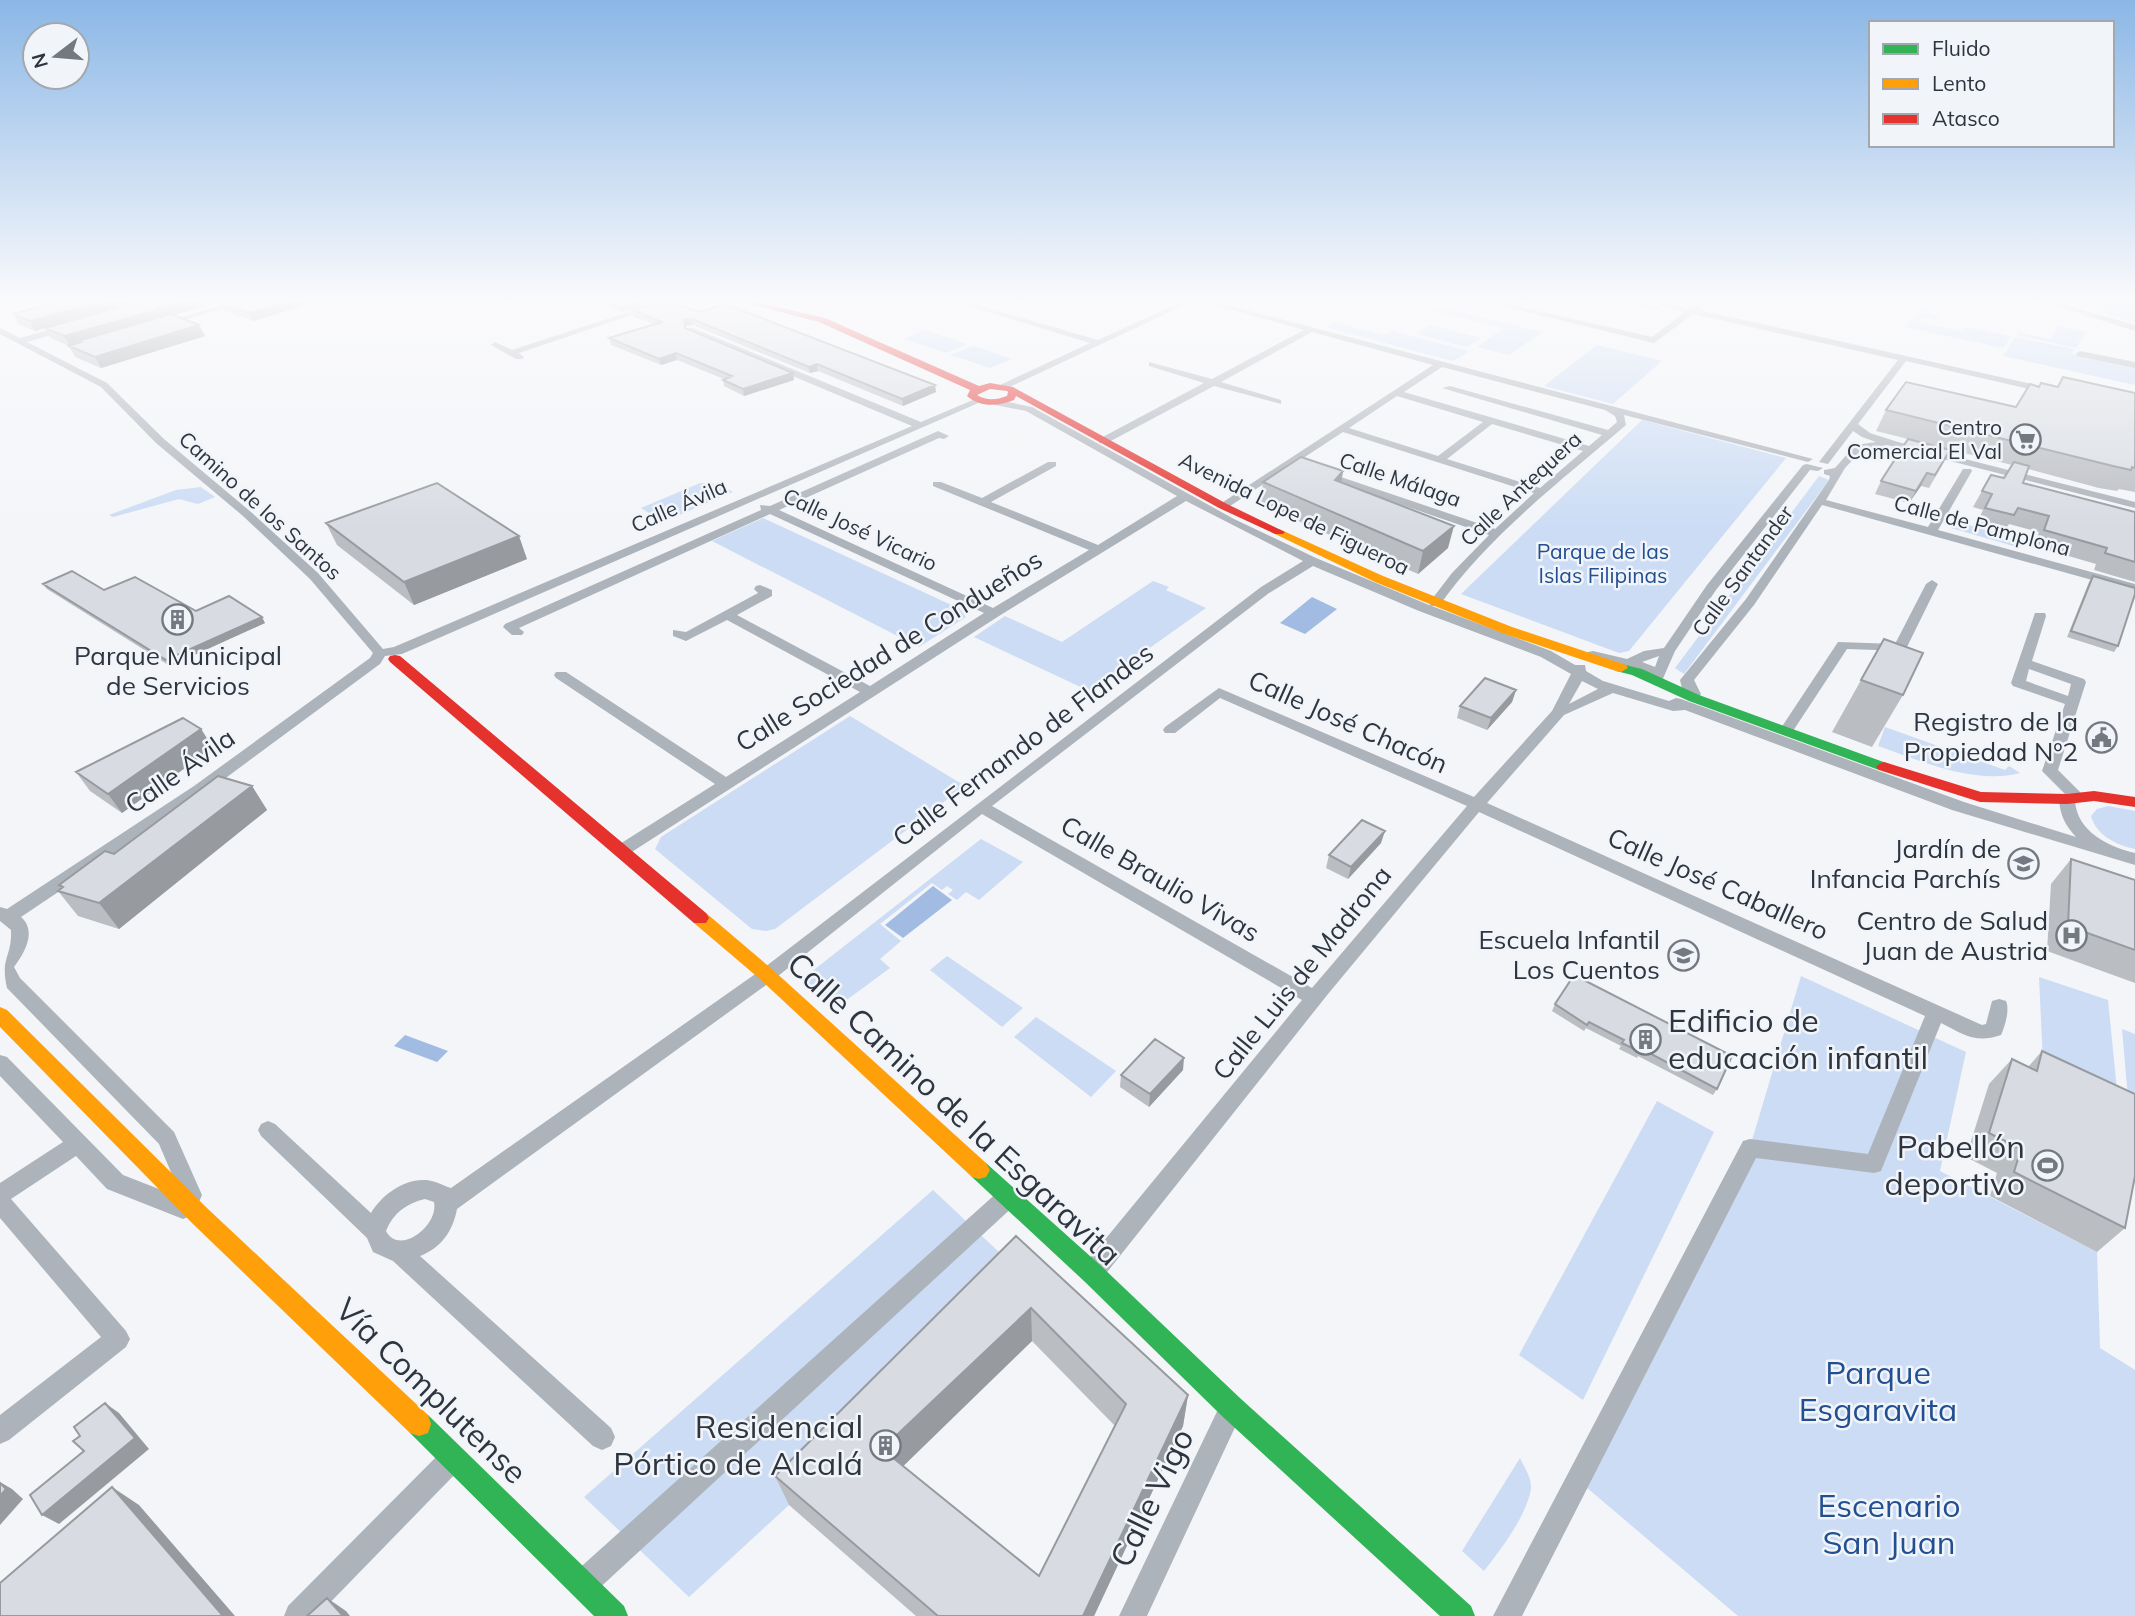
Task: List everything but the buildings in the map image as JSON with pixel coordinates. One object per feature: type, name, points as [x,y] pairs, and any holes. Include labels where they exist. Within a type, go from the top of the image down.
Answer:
[{"type":"street","name":"Camino de los Santos","points":[[87,376],[104,385],[160,441],[247,514],[314,576],[387,656]]},
{"type":"street","points":[[802,376],[919,425]]},
{"type":"street","points":[[939,376],[977,395],[990,386],[1005,394],[1037,376]]},
{"type":"street","points":[[1193,376],[1278,402]]},
{"type":"street","points":[[1103,441],[1222,376]]},
{"type":"street","points":[[1223,506],[1421,376]]},
{"type":"street","points":[[1491,376],[1824,466]]},
{"type":"street","name":"Calle Santander","points":[[1824,466],[1851,425],[1890,376]]},
{"type":"street","points":[[1978,376],[2055,392]]},
{"type":"street","points":[[1447,388],[1610,433]]},
{"type":"street","points":[[1396,393],[1591,450]]},
{"type":"street","name":"Avenida Lope de Figueroa","points":[[1005,394],[1103,441],[1223,506],[1435,603],[1556,654],[1592,678],[1673,707],[1692,698]]},
{"type":"street","name":"Avenida Lope de Figueroa","points":[[1005,394],[1184,497],[1312,561],[1424,608],[1556,654],[1597,659],[1646,672],[1692,698],[1958,806],[2122,856]]},
{"type":"street","name":"Calle Ávila","points":[[5,915],[199,790],[387,656],[919,425],[977,395]]},
{"type":"street","name":"Calle Antequera","points":[[1435,603],[1445,587],[1497,534],[1622,424],[1619,414],[1607,408]]},
{"type":"street","points":[[1439,460],[1490,421]]},
{"type":"street","points":[[1851,425],[1866,435],[1894,444],[2135,505]]},
{"type":"street","points":[[1342,429],[1542,492]]},
{"type":"street","name":"Calle Ávila","points":[[517,632],[510,627],[938,434],[944,436]]},
{"type":"street","name":"Calle Santander","points":[[1646,672],[1660,667],[1663,654],[1711,588],[1807,467],[1824,466],[1859,447],[1894,444]]},
{"type":"street","name":"Calle Málaga","points":[[1290,463],[1303,468]]},
{"type":"street","points":[[983,502],[1052,464]]},
{"type":"street","name":"Calle Santander","points":[[1692,698],[1687,680],[1750,602],[1834,480],[1836,475],[1824,466]]},
{"type":"street","points":[[1931,531],[1966,471]]},
{"type":"street","name":"Calle Málaga","points":[[1316,472],[1497,534]]},
{"type":"street","points":[[937,484],[1098,549]]},
{"type":"street","name":"Calle Sociedad de Condueños","points":[[621,851],[994,613],[1184,497]]},
{"type":"street","name":"Calle José Vicario","points":[[749,499],[994,613]]},
{"type":"street","name":"Calle de Pamplona","points":[[1819,501],[2135,588]]},
{"type":"street","name":"Calle Fernando de Flandes","points":[[447,1203],[767,975],[1265,590],[1312,561]]},
{"type":"street","points":[[1786,731],[1843,645],[1900,649],[1931,584]]},
{"type":"street","points":[[678,633],[686,637],[768,593],[760,589]]},
{"type":"street","points":[[727,615],[870,692]]},
{"type":"street","points":[[2040,616],[2018,683],[2073,702]]},
{"type":"street","points":[[1556,654],[1567,691]]},
{"type":"street","points":[[1637,688],[1645,688],[1646,672],[1663,654]]},
{"type":"street","name":"Calle Santander","points":[[1663,654],[1672,679],[1692,698]]},
{"type":"street","name":"Calle Camino de la Esgaravita","points":[[387,656],[767,975],[1092,1273],[1232,1408],[1461,1616]]},
{"type":"street","name":"Avenida Lope de Figueroa","points":[[1592,678],[1597,659]]},
{"type":"street","points":[[2024,663],[2080,682],[2050,771],[2071,797],[2066,805],[2072,823],[2122,856],[2135,868]]},
{"type":"street","name":"Avenida Lope de Figueroa","points":[[1646,672],[1692,698]]},
{"type":"street","points":[[561,675],[726,783]]},
{"type":"street","name":"Avenida Lope de Figueroa","points":[[1592,678],[1692,698],[1980,797],[2071,797],[2135,802]]},
{"type":"street","name":"Calle Luis de Madrona","points":[[1092,1273],[1314,998],[1476,804],[1559,712],[1567,691],[1592,678]]},
{"type":"street","name":"Calle Luis de Madrona","points":[[1559,712],[1570,710],[1582,700],[1592,678]]},
{"type":"street","name":"Calle José Chacón","points":[[1170,730],[1219,692],[1476,804]]},
{"type":"street","name":"Calle José Caballero","points":[[1476,804],[1981,1033],[1994,1030],[1999,1006]]},
{"type":"street","name":"Calle Braulio Vivas","points":[[981,807],[1314,998]]},
{"type":"street","points":[[2,968],[18,949],[21,939],[18,923],[5,915]]},
{"type":"street","name":"Vía Complutense","points":[[2,968],[13,983],[167,1139],[200,1216]]},
{"type":"street","points":[[1507,1616],[1750,1147],[1874,1164],[1936,1011]]},
{"type":"street","name":"Vía Complutense","points":[[0,1015],[200,1216],[614,1616]]},
{"type":"street","name":"Vía Complutense","points":[[0,1063],[115,1182],[200,1216]]},
{"type":"street","points":[[268,1130],[375,1231],[382,1246],[398,1251],[602,1437]]},
{"type":"street","points":[[0,1195],[76,1144]]},
{"type":"street","points":[[375,1231],[383,1211],[403,1195],[425,1189],[443,1195],[447,1203],[444,1220],[430,1238],[420,1245],[398,1251]]},
{"type":"street","points":[[582,1585],[1008,1197]]},
{"type":"street","points":[[0,1202],[118,1339],[0,1431]]},
{"type":"street","name":"Calle Vigo","points":[[1133,1616],[1232,1408]]},
{"type":"street","points":[[298,1616],[453,1458]]},
{"type":"green space","points":[[1556,376],[1644,376],[1613,404],[1544,386]]},
{"type":"green space","points":[[2096,376],[2135,376],[2135,385]]},
{"type":"green space","name":"Parque de las Islas Filipinas","points":[[1642,420],[1786,458],[1629,651],[1619,653],[1461,594]]},
{"type":"green space","points":[[1819,476],[1829,480],[1684,674],[1675,668]]},
{"type":"green space","points":[[700,483],[718,484],[733,492],[663,522],[641,508]]},
{"type":"green space","points":[[201,487],[215,497],[198,504],[179,499],[113,517],[109,515],[176,490]]},
{"type":"green space","points":[[763,518],[960,609],[966,617],[919,647],[712,541]]},
{"type":"green space","points":[[1954,521],[2004,535],[2003,538],[2019,543],[2017,547],[1951,528]]},
{"type":"green space","points":[[1153,581],[1169,587],[1166,590],[1206,608],[1089,691],[974,637],[1005,616],[1062,642]]},
{"type":"green space","points":[[850,716],[965,786],[775,929],[766,931],[752,929],[655,849],[661,837]]},
{"type":"green space","points":[[1885,727],[2005,770],[2009,766],[2020,773],[2002,776],[1966,774],[1912,758],[1878,746]]},
{"type":"green space","points":[[2108,806],[2135,811],[2135,849],[2121,845],[2097,829],[2091,816],[2097,809]]},
{"type":"green space","points":[[981,839],[1023,862],[979,900],[966,892],[957,900],[948,894],[953,890],[947,886],[942,890],[932,883],[880,924],[901,941],[880,959],[890,968],[848,999],[832,1005],[801,980]]},
{"type":"green space","points":[[947,956],[1023,1008],[1002,1027],[930,970]]},
{"type":"green space","name":"Parque Esgaravita","points":[[1801,976],[1966,1052],[1940,1171],[2097,1252],[2100,1348],[2135,1370],[2135,1616],[1738,1616],[1579,1481],[1750,1147]]},
{"type":"green space","points":[[2039,977],[2108,1000],[2117,1090],[2043,1063]]},
{"type":"green space","points":[[1036,1017],[1116,1071],[1091,1097],[1014,1037]]},
{"type":"green space","points":[[2122,1029],[2135,1034],[2135,1101],[2128,1098]]},
{"type":"green space","points":[[1657,1101],[1714,1132],[1583,1400],[1519,1355]]},
{"type":"green space","points":[[933,1190],[1018,1270],[789,1505],[689,1597],[584,1497]]},
{"type":"green space","points":[[1520,1458],[1530,1481],[1528,1500],[1512,1532],[1484,1571],[1462,1551]]},
{"type":"water","points":[[1312,597],[1337,609],[1305,634],[1280,623]]},
{"type":"water","points":[[933,886],[952,900],[903,938],[885,925]]},
{"type":"water","points":[[405,1035],[448,1051],[437,1062],[394,1046]]},
{"type":"traffic: fast","points":[[1621,668],[1637,672],[1694,698],[1884,767]]},
{"type":"traffic: fast","points":[[979,1170],[1092,1273],[1232,1408],[1461,1616]]},
{"type":"traffic: fast","points":[[419,1424],[614,1616]]},
{"type":"traffic: slow","points":[[1279,532],[1379,579],[1507,630],[1621,668]]},
{"type":"traffic: slow","points":[[700,918],[767,975],[979,1170]]},
{"type":"traffic: slow","points":[[0,1015],[200,1216],[419,1424]]},
{"type":"traffic: jam","points":[[949,376],[977,389]]},
{"type":"traffic: jam","points":[[1013,392],[1011,398],[996,402],[986,402],[972,396],[974,391],[990,386],[1010,389],[1223,506],[1279,532]]},
{"type":"traffic: jam","points":[[395,659],[700,918]]},
{"type":"traffic: jam","points":[[1884,767],[1980,797],[2067,799],[2094,796],[2135,802]]},
{"type":"place","name":"Centro Comercial El Val","points":[[2025,440]]},
{"type":"place","name":"Parque Municipal de Servicios","points":[[178,620]]},
{"type":"place","name":"Registro de la Propiedad Nº2","points":[[2101,737]]},
{"type":"place","name":"Jardín de Infancia Parchís","points":[[2024,864]]},
{"type":"place","name":"Centro de Salud Juan de Austria","points":[[2071,936]]},
{"type":"place","name":"Escuela Infantil Los Cuentos","points":[[1683,955]]},
{"type":"place","name":"Edificio de educación infantil","points":[[1645,1039]]},
{"type":"place","name":"Pabellón deportivo","points":[[2048,1165]]},
{"type":"place","name":"Residencial Pórtico de Alcalá","points":[[886,1445]]},
{"type":"park label","name":"Escenario San Juan","points":[[1889,1524]]}]
